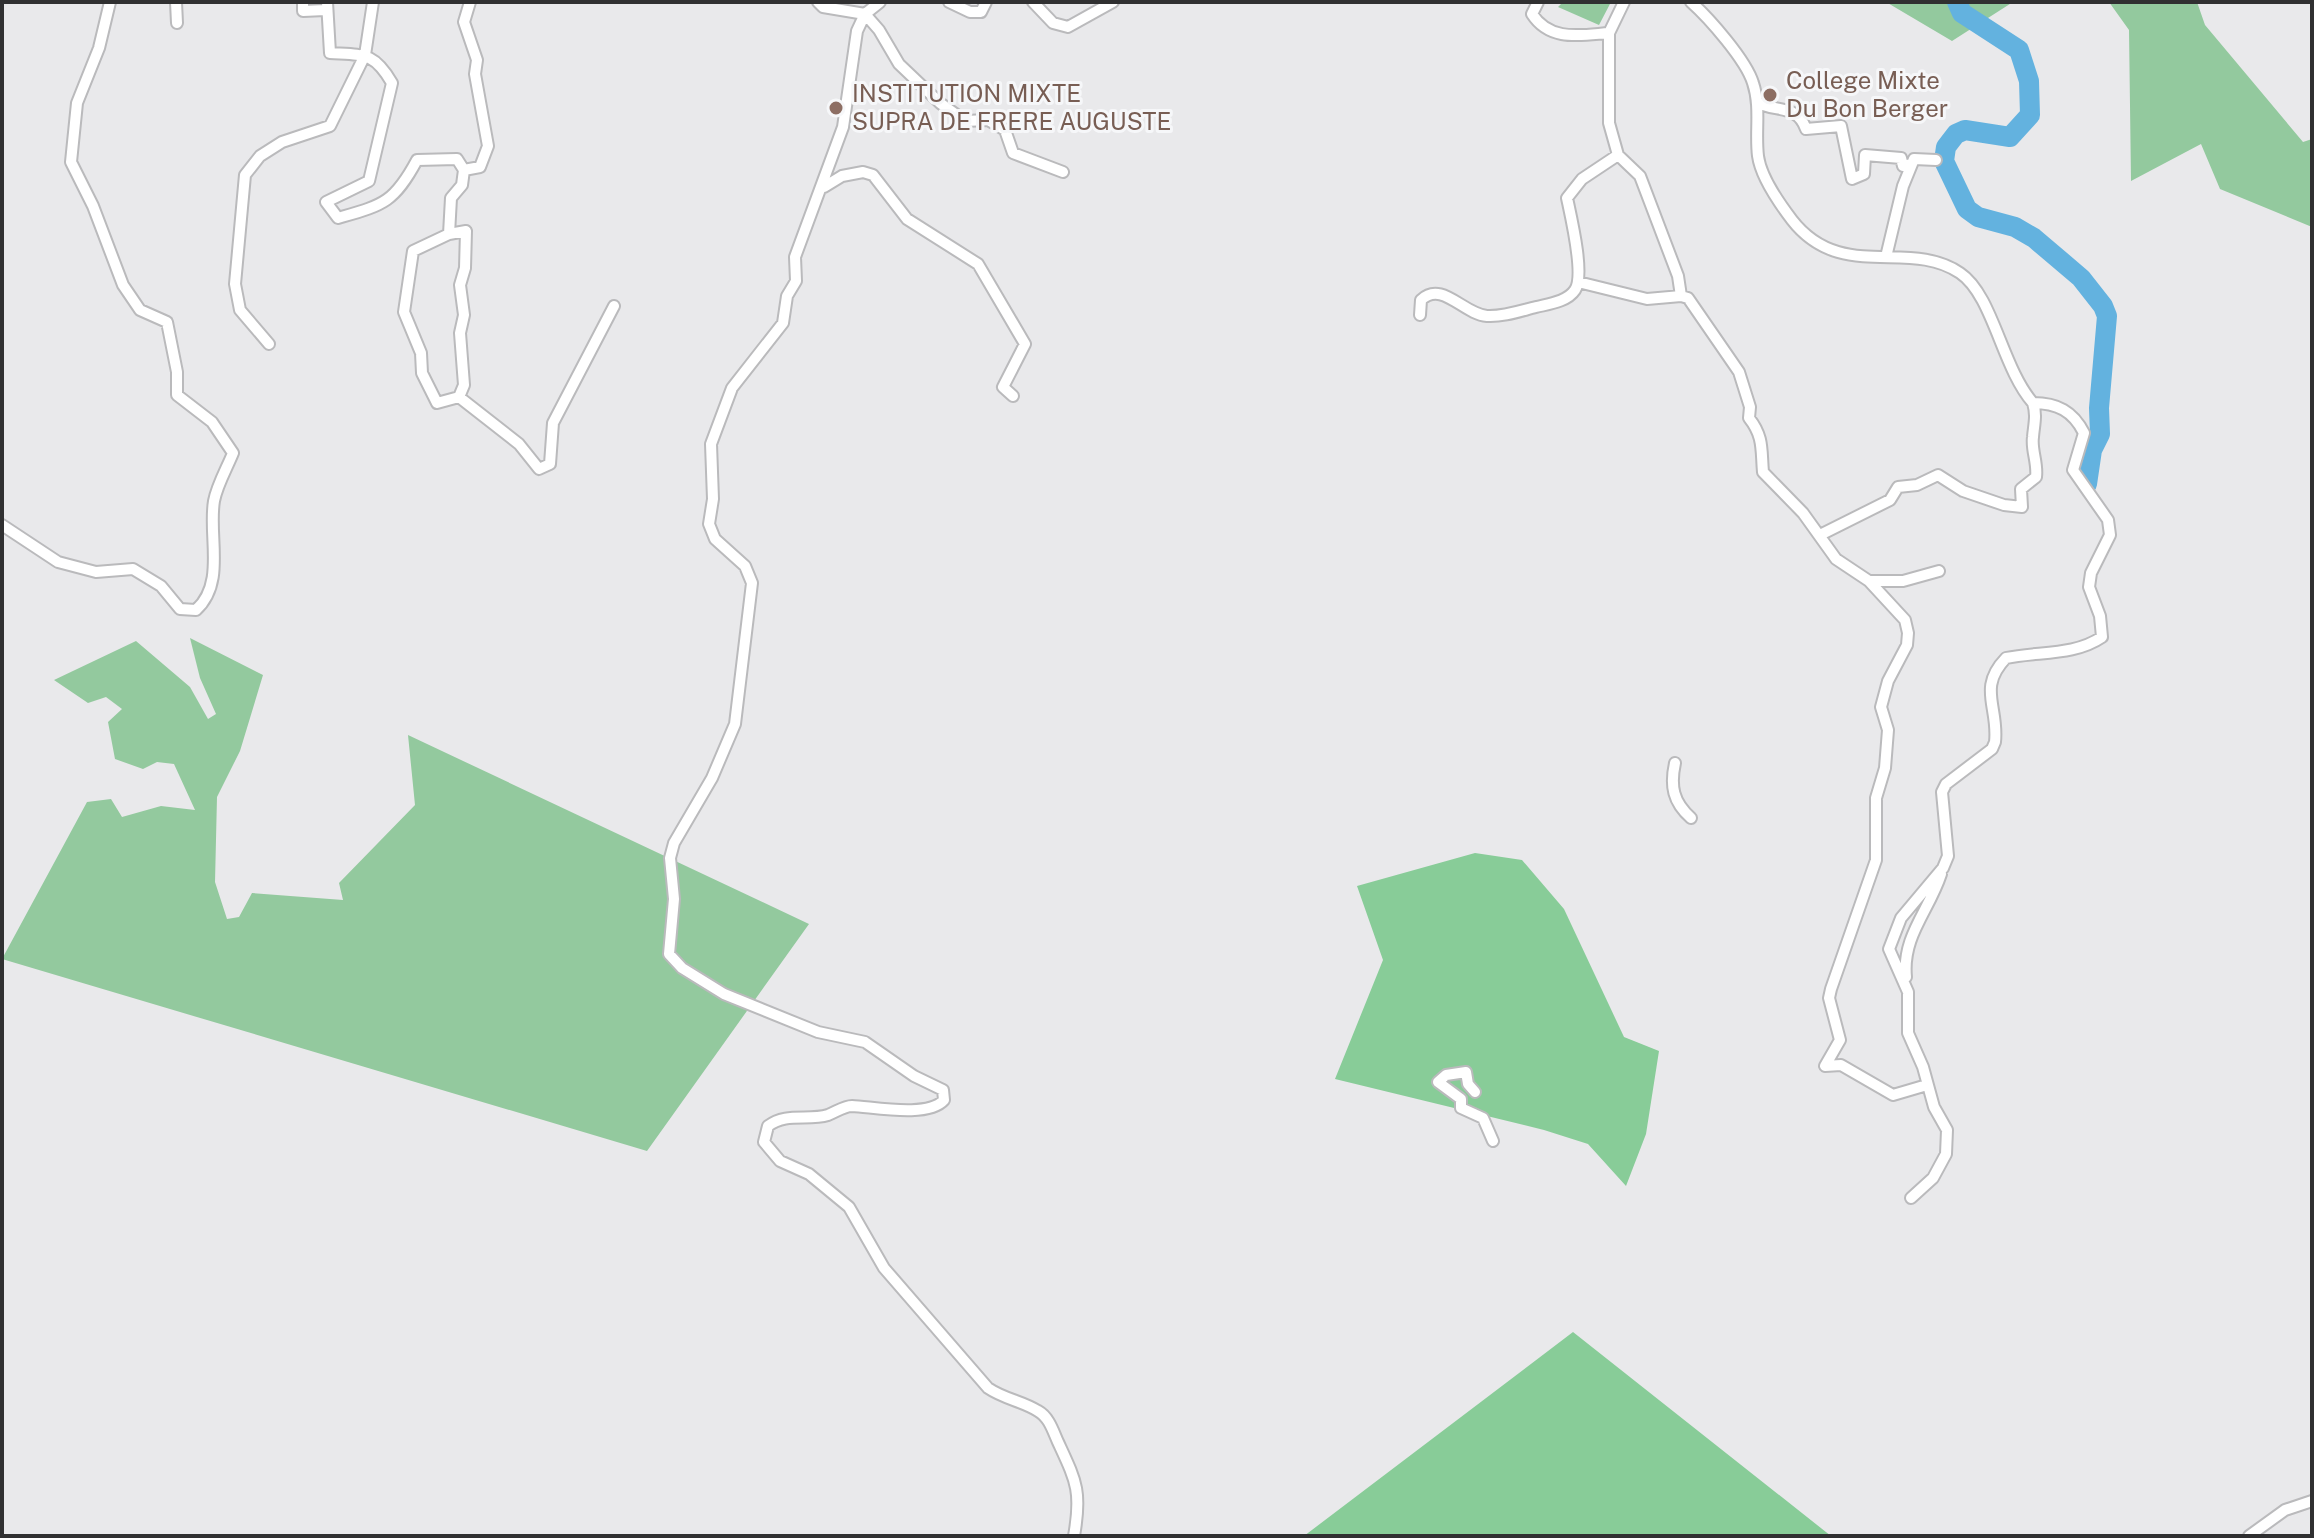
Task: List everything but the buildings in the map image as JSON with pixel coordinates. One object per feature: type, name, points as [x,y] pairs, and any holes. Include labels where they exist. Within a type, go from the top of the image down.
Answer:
[{"type":"street","points":[[2,525],[58,562],[96,572],[133,569],[161,586],[180,609],[196,610],[204,603],[213,581],[214,499],[233,453],[212,422],[177,395],[177,372],[167,322],[140,310],[123,285],[93,206],[71,162],[77,103],[99,48],[110,2]]},
{"type":"street","points":[[176,2],[177,23]]},
{"type":"street","points":[[303,2],[303,11],[326,6],[330,53],[365,55],[380,62],[392,83],[369,181],[326,202],[338,218],[382,205],[404,184],[417,160],[457,159],[464,170],[462,185],[451,198],[449,234]]},
{"type":"street","points":[[269,344],[240,310],[235,284],[245,175],[260,156],[282,142],[330,126],[365,55],[373,2]]},
{"type":"street","points":[[464,170],[480,167],[488,146],[475,74],[477,60],[464,22],[470,2]]},
{"type":"street","points":[[818,2],[823,7],[865,14],[879,30],[899,64],[940,103],[965,121],[988,120],[1005,130],[1013,153],[1063,172]]},
{"type":"street","points":[[880,2],[865,14],[857,31],[846,113],[824,187],[813,206],[795,257],[796,281],[787,296],[783,323],[732,388],[711,444],[713,499],[709,524],[715,539],[745,566],[752,583],[735,724],[712,778],[674,843],[670,858],[674,899],[669,954],[682,968],[724,994],[818,1032],[865,1042],[914,1076],[943,1090],[944,1100],[932,1107],[884,1112],[849,1106],[826,1116],[776,1120],[768,1126],[764,1142],[780,1161],[809,1174],[849,1207],[884,1268],[988,1388],[1005,1400],[1039,1411],[1049,1420],[1075,1475],[1078,1514],[1074,1536]]},
{"type":"street","points":[[949,2],[970,12],[981,12],[986,2]]},
{"type":"street","points":[[1033,2],[1053,23],[1068,27],[1113,2]]},
{"type":"street","points":[[1538,2],[1532,14],[1536,21],[1564,37],[1609,33]]},
{"type":"street","points":[[1624,2],[1609,33],[1609,123],[1618,155],[1640,176],[1678,276],[1681,296]]},
{"type":"street","points":[[1691,2],[1745,66],[1757,102],[1758,159],[1771,188],[1792,221],[1822,248],[1930,263],[1958,271],[1977,287],[2003,355],[2020,389],[2033,403],[2036,427],[2032,439],[2037,470],[2036,477],[2021,489],[2022,507],[2004,505],[1963,491],[1938,475],[1917,485],[1898,487],[1890,500],[1820,535]]},
{"type":"street","points":[[1757,102],[1788,109],[1801,118],[1806,129],[1841,126],[1852,179],[1864,174],[1865,155],[1901,158],[1903,166],[1912,164]]},
{"type":"street","points":[[1420,315],[1421,300],[1429,293],[1439,292],[1474,314],[1490,316],[1553,304],[1569,297],[1578,282],[1567,198],[1582,179],[1618,155]]},
{"type":"street","points":[[1886,257],[1914,159],[1936,160]]},
{"type":"street","points":[[824,187],[842,176],[863,172],[873,175],[907,219],[978,264],[1025,344],[1003,387],[1013,396]]},
{"type":"street","points":[[466,231],[465,268],[460,285],[464,315],[460,333],[464,385],[459,397],[437,403],[422,373],[421,353],[404,312],[413,251],[449,234],[466,231]]},
{"type":"street","points":[[1578,282],[1647,299],[1681,296],[1699,310],[1739,372],[1750,407],[1749,418],[1759,431],[1763,444],[1763,472],[1820,535],[1836,559],[1869,581],[1905,620],[1907,645],[1888,681],[1881,707],[1888,730],[1885,768],[1876,798],[1876,860],[1831,989],[1829,998],[1840,1040],[1825,1066],[1841,1065],[1893,1095],[1927,1085]]},
{"type":"street","points":[[459,397],[519,444],[539,469],[550,464],[553,423],[614,306]]},
{"type":"street","points":[[1911,1198],[1933,1178],[1946,1154],[1947,1130],[1908,1033],[1905,950],[1925,915],[1948,856],[1942,792],[1946,784],[1992,749],[1995,742],[1990,688],[1994,671],[2006,658],[2090,646],[2102,637],[2100,616],[2089,587],[2091,573],[2110,535],[2108,520],[2073,470],[2084,433],[2067,411],[2048,403],[2033,403]]},
{"type":"street","points":[[1869,581],[1903,581],[1939,571]]},
{"type":"street","points":[[1675,763],[1675,801],[1691,818]]},
{"type":"street","points":[[1908,992],[1889,949],[1892,936],[1914,899],[1943,868]]},
{"type":"street","points":[[1475,1092],[1468,1084],[1466,1072],[1446,1075],[1438,1082],[1461,1099],[1461,1108],[1483,1118],[1493,1141]]},
{"type":"street","points":[[2249,1536],[2285,1510],[2312,1501]]},
{"type":"green space","points":[[1563,2],[1611,2],[1599,25],[1558,7]]},
{"type":"green space","points":[[1886,2],[2013,2],[1952,41]]},
{"type":"green space","points":[[2109,2],[2197,2],[2205,25],[2303,142],[2312,139],[2312,227],[2220,189],[2201,144],[2131,181],[2129,30]]},
{"type":"green space","points":[[190,638],[263,675],[240,751],[217,797],[215,882],[227,919],[239,917],[252,893],[343,900],[339,883],[415,805],[408,735],[809,924],[647,1151],[2,959],[87,802],[111,799],[122,817],[161,806],[195,810],[174,764],[157,762],[143,769],[115,759],[108,722],[122,709],[106,697],[88,703],[54,680],[136,641],[190,687],[208,719],[216,714],[200,678]]},
{"type":"green space","points":[[1475,853],[1522,860],[1564,909],[1624,1037],[1659,1051],[1646,1134],[1626,1186],[1588,1144],[1544,1130],[1335,1079],[1383,960],[1357,886]]},
{"type":"green space","points":[[1573,1332],[1831,1536],[1304,1536]]},
{"type":"waterway","points":[[1957,2],[1962,13],[2019,50],[2029,81],[2030,115],[2010,137],[1965,130],[1956,134],[1946,147],[1944,161],[1967,209],[1978,217],[2015,227],[2034,238],[2081,278],[2107,316],[2099,408],[2100,434],[2092,450],[2087,484]]},
{"type":"place","name":"College Mixte Du Bon Berger","points":[[1770,95]]},
{"type":"place","name":"INSTITUTION MIXTE SUPRA DE FRERE AUGUSTE","points":[[836,108]]}]
